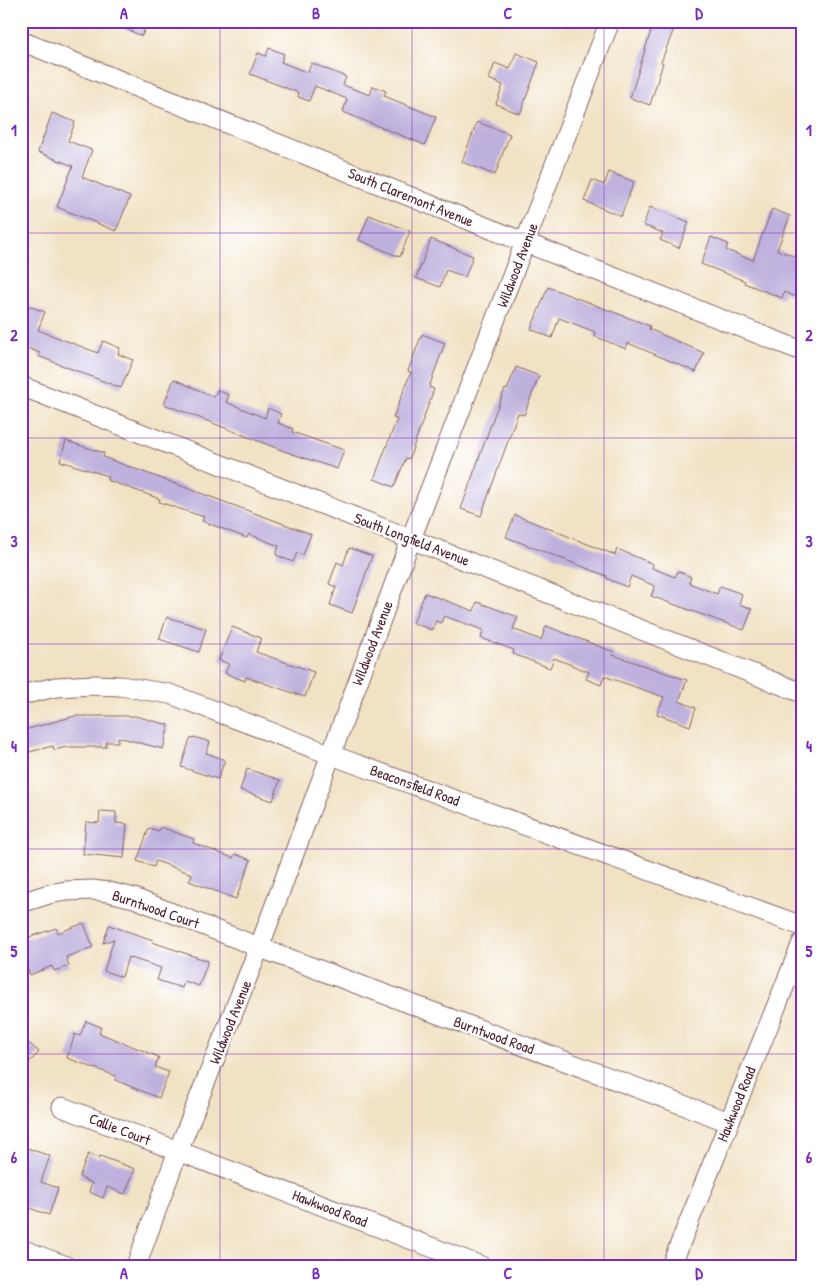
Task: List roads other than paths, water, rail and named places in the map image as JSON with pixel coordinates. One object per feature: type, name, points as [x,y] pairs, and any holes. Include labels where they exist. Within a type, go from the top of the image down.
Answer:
[{"type":"street","name":"Wildwood Avenue","points":[[136,1266],[178,1151],[259,948],[330,754],[610,21]]},
{"type":"street","name":"South Claremont Avenue","points":[[21,41],[802,351]]},
{"type":"street","name":"South Longfield Avenue","points":[[21,386],[802,693]]},
{"type":"street","name":"Beaconsfield Road","points":[[21,695],[50,688],[94,685],[145,689],[170,694],[802,926]]},
{"type":"street","name":"Burntwood Court","points":[[21,903],[66,891],[92,890],[108,892],[134,898],[259,948]]},
{"type":"street","name":"Hawkwood Road","points":[[671,1266],[802,942]]},
{"type":"street","name":"Burntwood Road","points":[[259,948],[729,1122]]},
{"type":"street","name":"Callie Court","points":[[62,1107],[178,1151]]},
{"type":"street","name":"Hawkwood Road","points":[[178,1151],[481,1266]]},
{"type":"street","points":[[21,1249],[66,1266]]}]
